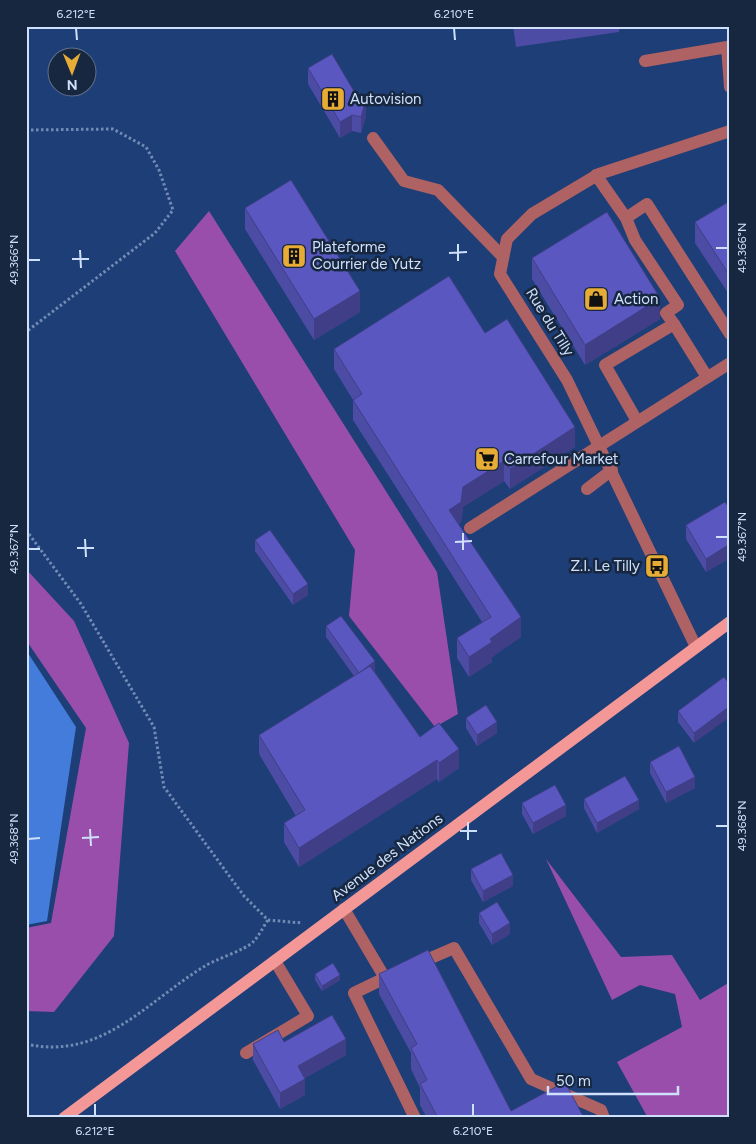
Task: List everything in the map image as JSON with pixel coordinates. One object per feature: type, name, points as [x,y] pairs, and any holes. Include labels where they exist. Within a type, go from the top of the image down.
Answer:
[{"type":"main road","name":"Avenue des Nations","points":[[64,1118],[730,622]]},
{"type":"street","points":[[645,61],[726,47],[730,87]]},
{"type":"street","name":"Rue du Tilly","points":[[696,647],[567,380],[500,274],[507,239],[532,214],[596,175],[730,131]]},
{"type":"street","points":[[374,138],[404,181],[438,190],[504,258]]},
{"type":"street","points":[[596,175],[626,218],[635,240],[678,305],[666,313],[707,377]]},
{"type":"street","points":[[626,218],[647,204],[730,334]]},
{"type":"street","points":[[637,421],[605,365],[674,324]]},
{"type":"street","points":[[470,528],[730,363]]},
{"type":"street","points":[[587,489],[612,470]]},
{"type":"street","points":[[344,909],[393,974]]},
{"type":"street","points":[[415,1118],[354,993],[454,948],[531,1079],[600,1110],[604,1118]]},
{"type":"street","points":[[246,1053],[308,1016],[274,961]]},
{"type":"path","points":[[26,130],[113,129],[146,147],[158,170],[173,210],[155,233],[26,332]]},
{"type":"path","points":[[26,530],[81,604],[154,727],[164,787],[244,896],[268,920],[301,922],[310,934]]},
{"type":"path","points":[[26,1044],[43,1048],[81,1044],[122,1026],[205,965],[252,943],[268,920]]},
{"type":"shaded area","points":[[209,211],[437,572],[458,714],[435,727],[349,616],[355,550],[175,251]]},
{"type":"shaded area","points":[[26,569],[74,621],[129,743],[114,936],[54,1012],[26,1011],[26,928],[51,923],[86,728],[26,640]]},
{"type":"shaded area","points":[[546,859],[621,957],[672,955],[700,1000],[730,982],[730,1118],[648,1118],[617,1062],[682,1027],[675,994],[640,985],[612,1000]]},
{"type":"water","points":[[26,650],[76,727],[47,921],[26,925]]},
{"type":"building","points":[[332,54],[358,98],[366,100],[361,117],[352,115],[340,122],[308,68]]},
{"type":"building","name":"Plateforme Courrier de Yutz","points":[[291,180],[360,291],[314,319],[245,208]]},
{"type":"building","points":[[730,201],[730,276],[695,222]]},
{"type":"building","name":"Action","points":[[607,212],[660,298],[585,345],[532,258]]},
{"type":"building","points":[[449,276],[485,333],[507,319],[575,427],[510,469],[504,461],[463,487],[461,502],[449,510],[521,617],[490,639],[492,642],[469,657],[457,638],[491,617],[353,400],[362,394],[334,349]]},
{"type":"building","points":[[725,502],[730,509],[730,544],[706,559],[686,525]]},
{"type":"building","points":[[270,530],[308,584],[293,594],[255,540]]},
{"type":"building","points":[[341,616],[375,661],[359,673],[326,626]]},
{"type":"building","points":[[370,666],[420,737],[439,723],[459,749],[439,763],[437,760],[299,848],[284,823],[305,810],[259,735]]},
{"type":"building","points":[[724,677],[730,685],[730,706],[694,733],[678,711]]},
{"type":"building","points":[[486,705],[497,722],[477,735],[466,718]]},
{"type":"building","points":[[679,746],[695,777],[666,792],[650,762]]},
{"type":"building","points":[[625,776],[639,800],[597,823],[584,799]]},
{"type":"building","points":[[555,785],[566,805],[533,823],[522,803]]},
{"type":"building","points":[[501,853],[513,875],[483,891],[471,869]]},
{"type":"building","points":[[497,902],[510,923],[492,934],[479,913]]},
{"type":"building","points":[[428,950],[511,1111],[565,1082],[584,1118],[438,1118],[420,1084],[427,1080],[411,1048],[417,1044],[379,974]]},
{"type":"building","points":[[333,963],[340,975],[322,986],[315,974]]},
{"type":"building","points":[[332,1015],[346,1039],[298,1066],[305,1079],[280,1093],[253,1044],[278,1030],[284,1042]]},
{"type":"place","name":"Autovision","points":[[333,99]]},
{"type":"place","name":"Plateforme Courrier de Yutz","points":[[294,256]]},
{"type":"place","name":"Action","points":[[596,299]]},
{"type":"place","name":"Carrefour Market","points":[[487,459]]},
{"type":"place","name":"Z.I. Le Tilly","points":[[657,566]]}]
